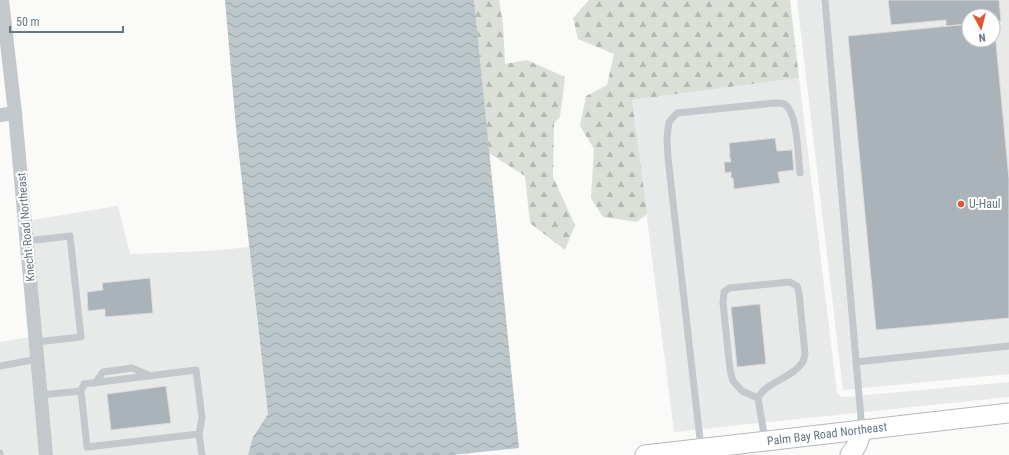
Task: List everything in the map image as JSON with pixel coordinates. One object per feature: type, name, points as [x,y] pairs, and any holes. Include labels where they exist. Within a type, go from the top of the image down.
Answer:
[{"type":"main road","name":"Palm Bay Road Northeast","points":[[645,455],[1009,413]]},
{"type":"main road","points":[[850,455],[857,445],[862,430]]},
{"type":"street","name":"Knecht Road Northeast","points":[[2,0],[15,113],[46,455]]},
{"type":"street","points":[[0,115],[15,113]]},
{"type":"lane","points":[[825,0],[862,430]]},
{"type":"lane","points":[[701,448],[668,158],[667,137],[669,122],[677,113],[775,103],[784,104],[791,111],[795,120],[800,173]]},
{"type":"lane","points":[[27,241],[70,236],[81,337],[36,342]]},
{"type":"lane","points":[[758,398],[742,391],[733,381],[730,370],[723,303],[724,292],[728,288],[790,282],[797,286],[799,293],[805,354],[802,363],[784,378],[761,392],[758,398],[765,441]]},
{"type":"lane","points":[[856,362],[1009,346]]},
{"type":"lane","points":[[0,366],[38,360]]},
{"type":"lane","points":[[199,434],[88,447],[81,391],[84,384],[95,383],[104,372],[132,368],[151,376],[196,370],[202,418],[199,434],[202,455]]},
{"type":"lane","points":[[41,395],[81,391]]},
{"type":"shaded area","points":[[797,0],[1009,0],[1009,374],[843,390]]},
{"type":"shaded area","points":[[799,78],[837,393],[844,397],[1009,382],[1009,397],[674,432],[632,100]]},
{"type":"shaded area","points":[[118,206],[130,254],[209,251],[249,247],[268,414],[253,437],[248,455],[0,455],[0,342],[41,335],[32,220]]},
{"type":"green space","points":[[474,0],[499,0],[503,24],[505,64],[527,60],[565,77],[560,117],[554,123],[553,177],[575,225],[565,250],[530,223],[525,176],[489,153]]},
{"type":"green space","points":[[589,0],[790,0],[799,78],[632,100],[647,214],[637,222],[603,217],[591,198],[594,149],[580,126],[586,96],[607,85],[614,54],[578,39],[573,18]]},
{"type":"water","points":[[225,0],[474,0],[519,448],[452,455],[248,455],[253,437],[268,414],[236,128]]},
{"type":"building","points":[[888,0],[999,0],[1000,8],[961,8],[961,25],[946,26],[946,20],[891,25]]},
{"type":"building","points":[[961,25],[961,48],[996,48],[1009,179],[1009,318],[876,330],[848,36]]},
{"type":"building","points":[[775,138],[777,151],[792,150],[794,170],[778,172],[780,183],[734,189],[731,172],[725,173],[724,162],[731,162],[729,143]]},
{"type":"building","points":[[150,278],[153,313],[105,317],[105,309],[88,311],[87,292],[103,290],[102,283]]},
{"type":"building","points":[[760,304],[766,364],[737,367],[731,307]]},
{"type":"building","points":[[166,386],[171,423],[111,430],[107,394]]},
{"type":"place","name":"U-Haul","points":[[961,204]]}]
